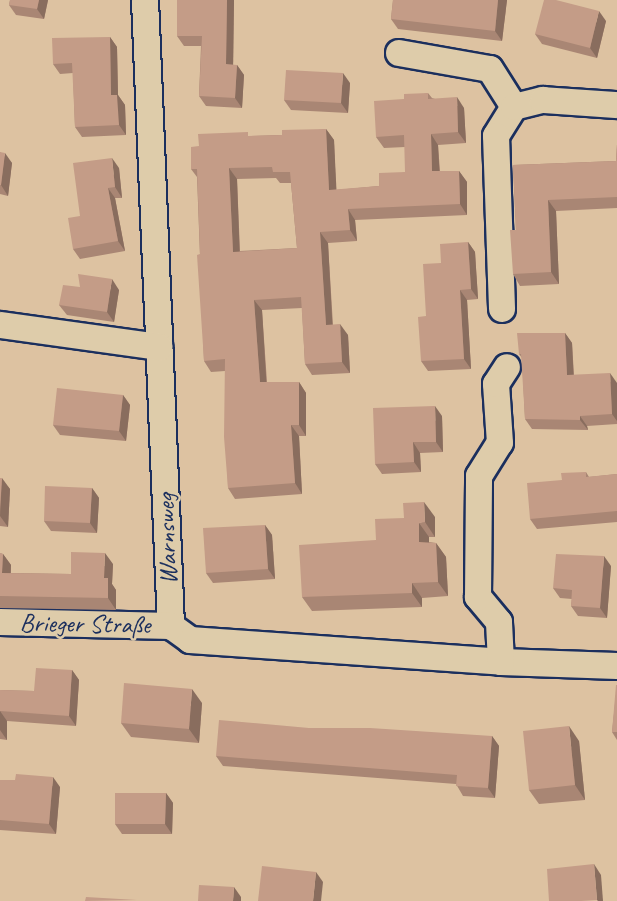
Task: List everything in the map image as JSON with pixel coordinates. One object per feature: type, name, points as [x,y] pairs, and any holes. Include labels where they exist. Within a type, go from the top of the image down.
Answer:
[{"type":"street","name":"Warnsweg","points":[[145,0],[171,626]]},
{"type":"street","points":[[399,53],[490,69],[514,107]]},
{"type":"street","points":[[502,309],[496,136],[514,107],[543,100],[617,105]]},
{"type":"street","points":[[0,325],[159,347]]},
{"type":"street","points":[[501,662],[499,622],[478,597],[479,476],[500,443],[496,384],[507,368]]},
{"type":"street","name":"Brieger Straße","points":[[0,622],[171,626]]},
{"type":"street","points":[[171,626],[190,640],[501,662],[617,666]]},
{"type":"building","points":[[10,0],[39,0],[37,9],[9,5]]},
{"type":"building","points":[[177,0],[227,0],[226,64],[237,65],[235,98],[199,96],[202,36],[177,36]]},
{"type":"building","points":[[393,0],[498,0],[495,31],[391,19]]},
{"type":"building","points":[[544,0],[556,0],[599,11],[590,48],[535,34]]},
{"type":"building","points":[[110,37],[111,95],[117,95],[119,125],[75,127],[72,63],[53,64],[52,38]]},
{"type":"building","points":[[286,70],[343,73],[341,103],[284,100]]},
{"type":"building","points":[[428,93],[428,99],[457,97],[458,132],[431,134],[432,171],[459,171],[460,204],[348,209],[350,230],[320,232],[326,325],[340,324],[342,362],[305,364],[301,297],[254,300],[260,382],[299,382],[299,425],[291,425],[295,483],[228,488],[224,437],[225,359],[204,361],[197,255],[200,254],[197,169],[191,169],[191,147],[199,146],[198,134],[248,132],[248,136],[282,135],[282,130],[326,129],[329,190],[379,186],[379,173],[405,172],[404,135],[376,137],[374,101],[404,99],[404,94]],"holes":[[[272,167],[273,172],[290,172],[297,248],[233,252],[229,168]]]},
{"type":"building","points":[[617,144],[617,197],[548,200],[551,272],[513,274],[510,230],[516,230],[513,165],[616,161]]},
{"type":"building","points":[[0,152],[5,153],[1,185],[0,185]]},
{"type":"building","points":[[112,158],[115,187],[108,188],[118,241],[73,249],[68,218],[80,216],[73,163]]},
{"type":"building","points":[[468,242],[471,289],[460,290],[464,359],[421,361],[418,317],[426,316],[423,264],[441,263],[440,244]]},
{"type":"building","points":[[78,274],[112,279],[107,312],[59,305],[63,285],[80,287]]},
{"type":"building","points":[[517,333],[565,333],[567,375],[610,373],[612,414],[580,416],[580,420],[525,419],[521,354],[519,354]]},
{"type":"building","points":[[57,388],[123,395],[119,431],[53,425]]},
{"type":"building","points":[[435,406],[436,442],[413,442],[414,462],[375,464],[373,408]]},
{"type":"building","points":[[586,472],[586,477],[617,474],[617,511],[530,519],[527,483],[562,480],[561,473]]},
{"type":"building","points":[[0,478],[2,478],[0,508]]},
{"type":"building","points":[[45,486],[92,488],[90,523],[44,521]]},
{"type":"building","points":[[424,502],[425,522],[419,523],[419,542],[436,543],[438,582],[412,583],[412,593],[302,597],[299,545],[376,540],[375,519],[404,518],[403,503]]},
{"type":"building","points":[[265,525],[268,569],[206,573],[203,528]]},
{"type":"building","points":[[71,552],[105,553],[104,578],[108,578],[108,598],[0,596],[0,553],[3,554],[2,573],[71,574]]},
{"type":"building","points":[[556,554],[604,556],[600,608],[571,606],[572,590],[553,588]]},
{"type":"building","points":[[36,668],[72,670],[69,716],[0,711],[0,690],[34,691]]},
{"type":"building","points":[[124,683],[192,689],[189,729],[121,723]]},
{"type":"building","points":[[616,685],[617,732],[612,732]]},
{"type":"building","points":[[219,720],[309,728],[370,728],[492,736],[488,788],[456,786],[457,775],[216,756]]},
{"type":"building","points":[[569,726],[575,785],[529,790],[523,731]]},
{"type":"building","points":[[16,774],[53,777],[49,824],[0,820],[0,780],[15,780]]},
{"type":"building","points":[[115,793],[166,793],[165,824],[115,824]]},
{"type":"building","points":[[594,864],[597,900],[549,901],[547,869]]},
{"type":"building","points":[[262,866],[316,872],[313,901],[258,901]]},
{"type":"building","points":[[199,885],[234,887],[233,901],[198,901]]},
{"type":"building","points":[[86,897],[137,900],[85,901]]}]
